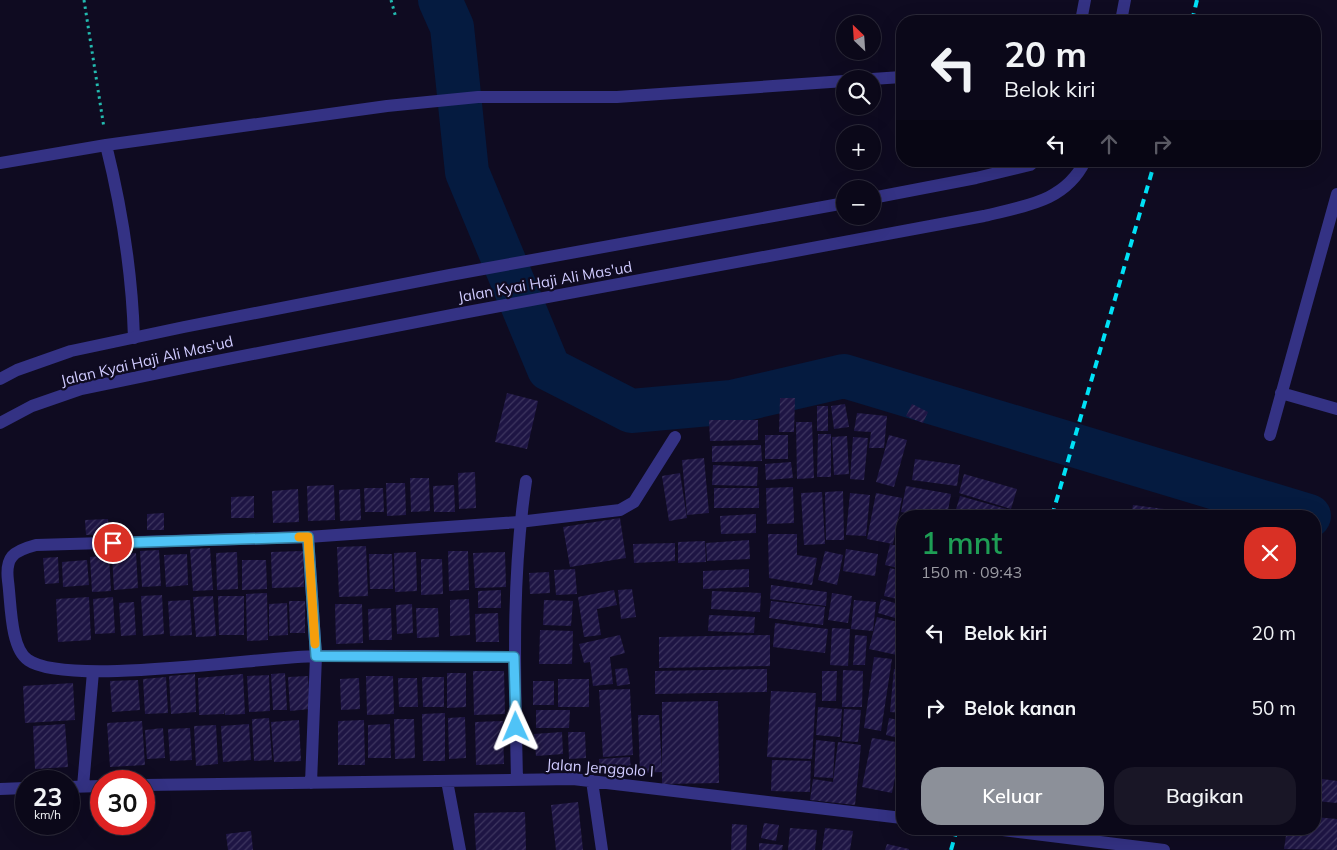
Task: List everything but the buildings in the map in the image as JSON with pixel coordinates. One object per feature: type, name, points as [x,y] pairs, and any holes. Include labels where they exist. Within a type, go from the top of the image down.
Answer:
[{"type":"street","points":[[1082,15],[1085,0]]},
{"type":"street","points":[[1122,15],[1125,0]]},
{"type":"street","points":[[881,78],[896,77]]},
{"type":"street","points":[[0,162],[106,145],[387,106],[478,97],[617,97],[836,82]]},
{"type":"street","points":[[106,145],[125,236],[132,294],[134,338]]},
{"type":"street","points":[[881,196],[1022,167]]},
{"type":"street","name":"Jalan Kyai Haji Ali Mas'ud","points":[[0,423],[32,406],[81,389],[457,314],[1002,212],[1046,201],[1066,188],[1081,167]]},
{"type":"street","points":[[1270,435],[1337,194]]},
{"type":"street","name":"Jalan Kyai Haji Ali Mas'ud","points":[[0,379],[17,370],[71,351],[450,275],[836,205]]},
{"type":"street","points":[[1281,393],[1337,409]]},
{"type":"street","points":[[514,657],[316,656],[93,672],[42,666],[29,661],[20,654],[15,637],[7,573],[10,558],[18,550],[36,545],[308,537],[520,522],[620,510],[634,502],[675,437]]},
{"type":"street","points":[[517,780],[514,657],[520,522],[526,481]]},
{"type":"street","points":[[308,537],[316,656],[311,783]]},
{"type":"street","points":[[83,786],[93,672]]},
{"type":"street","name":"Jalan Jenggolo I","points":[[155,785],[573,779],[896,817]]},
{"type":"street","points":[[447,781],[460,850]]},
{"type":"street","points":[[592,781],[602,850]]},
{"type":"street","points":[[80,786],[90,786]]},
{"type":"street","points":[[0,789],[15,788]]},
{"type":"street","points":[[1043,835],[1164,850]]},
{"type":"path","points":[[84,0],[106,145]]},
{"type":"path","points":[[391,0],[396,18]]},
{"type":"waterway","points":[[440,0],[452,27],[467,172],[549,369],[631,411],[732,402],[844,376],[1289,510]]},
{"type":"railway","points":[[1193,15],[1197,0]]},
{"type":"railway","points":[[1054,510],[1153,167]]},
{"type":"railway","points":[[951,850],[955,835]]},
{"type":"slow traffic","points":[[299,537],[308,537],[315,644]]},
{"type":"route","points":[[113,543],[308,537],[316,656],[514,657],[516,727]]}]
